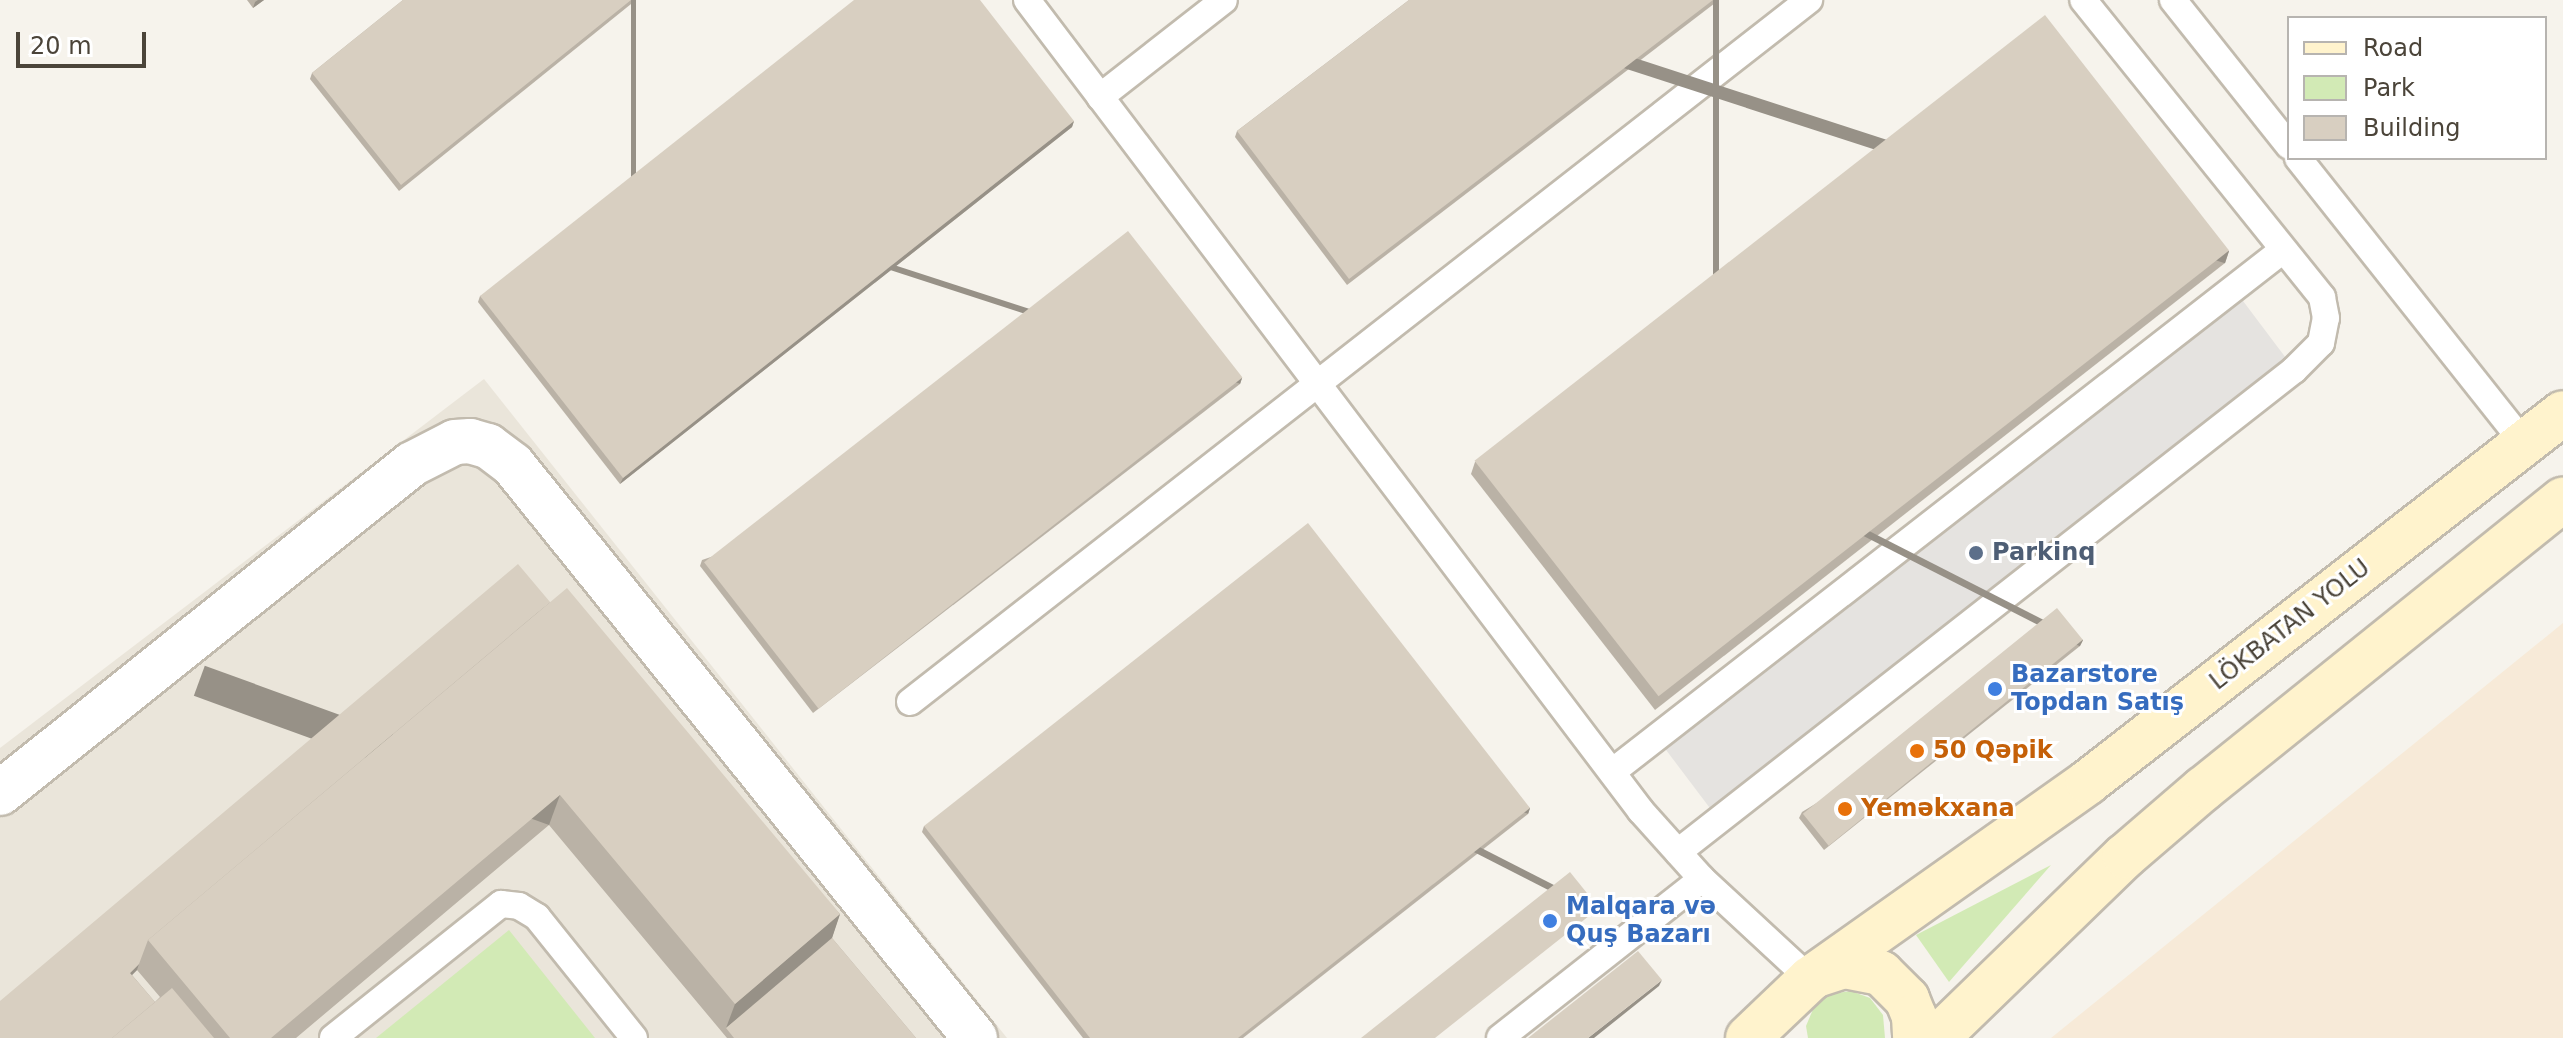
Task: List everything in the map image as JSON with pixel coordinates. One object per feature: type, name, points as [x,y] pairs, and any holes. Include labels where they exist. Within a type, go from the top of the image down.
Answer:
[{"type":"main road","name":"LÖKBATAN YOLU","points":[[1748,1038],[1810,979],[2088,782],[2563,413]]},
{"type":"main road","points":[[1937,1038],[2125,856],[2563,500]]},
{"type":"main road","points":[[1785,1038],[1787,1012],[1796,994],[1810,979],[1844,966],[1881,973],[1907,999],[1914,1016],[1915,1038]]},
{"type":"street","points":[[0,793],[412,464],[455,442],[470,441],[488,446],[513,465],[975,1038]]},
{"type":"lane","points":[[1027,0],[1612,772],[1702,879],[1810,979]]},
{"type":"lane","points":[[1100,97],[1224,0]]},
{"type":"lane","points":[[910,702],[1809,0]]},
{"type":"lane","points":[[1678,852],[2294,370],[2321,343],[2326,318],[2322,297],[2083,0]]},
{"type":"lane","points":[[2173,0],[2287,143]]},
{"type":"lane","points":[[2300,160],[2525,444]]},
{"type":"lane","points":[[1612,772],[2283,250]]},
{"type":"lane","points":[[1500,1038],[1702,879]]},
{"type":"lane","points":[[333,1038],[501,904],[519,906],[537,917],[634,1038]]},
{"type":"shaded area","name":"Parkinq","points":[[2234,289],[2295,370],[1711,810],[1650,729]]},
{"type":"shaded area","points":[[484,379],[1007,1038],[0,1038],[0,748]]},
{"type":"shaded area","points":[[2563,623],[2563,1038],[2051,1038]]},
{"type":"green space","points":[[2051,865],[1949,982],[1916,935]]},
{"type":"green space","points":[[509,930],[595,1038],[376,1038]]},
{"type":"green space","points":[[1851,991],[1870,998],[1883,1015],[1885,1038],[1808,1038],[1806,1026],[1814,1007],[1830,994]]},
{"type":"building","points":[[403,0],[631,0],[401,185],[312,73]]},
{"type":"building","points":[[854,0],[980,0],[1074,121],[623,478],[480,296]]},
{"type":"building","points":[[1409,0],[1713,0],[1349,279],[1237,131]]},
{"type":"building","points":[[2045,15],[2229,251],[1659,696],[1474,461]]},
{"type":"building","points":[[1128,231],[1243,378],[819,709],[704,562]]},
{"type":"building","points":[[1308,523],[1530,808],[1238,1038],[1090,1038],[924,826]]},
{"type":"building","points":[[518,564],[550,602],[148,940],[139,964],[130,973],[155,1002],[112,1038],[0,1038],[0,1001]]},
{"type":"building","points":[[567,588],[840,914],[735,1004],[560,795],[271,1038],[230,1038],[148,940]]},
{"type":"building","points":[[2057,608],[2083,640],[1829,846],[1803,814]]},
{"type":"building","points":[[1570,872],[1599,908],[1435,1038],[1361,1038]]},
{"type":"building","points":[[832,938],[916,1038],[734,1038],[726,1028]]},
{"type":"building","points":[[1638,951],[1662,980],[1588,1038],[1528,1038]]},
{"type":"building","points":[[172,988],[214,1038],[112,1038]]},
{"type":"place","name":"Parkinq","points":[[1976,553]]},
{"type":"place","name":"Bazarstore Topdan Satış","points":[[1995,689]]},
{"type":"place","name":"50 Qəpik","points":[[1917,751]]},
{"type":"place","name":"Yeməkxana","points":[[1845,809]]},
{"type":"place","name":"Malqara və Quş Bazarı","points":[[1550,921]]}]
